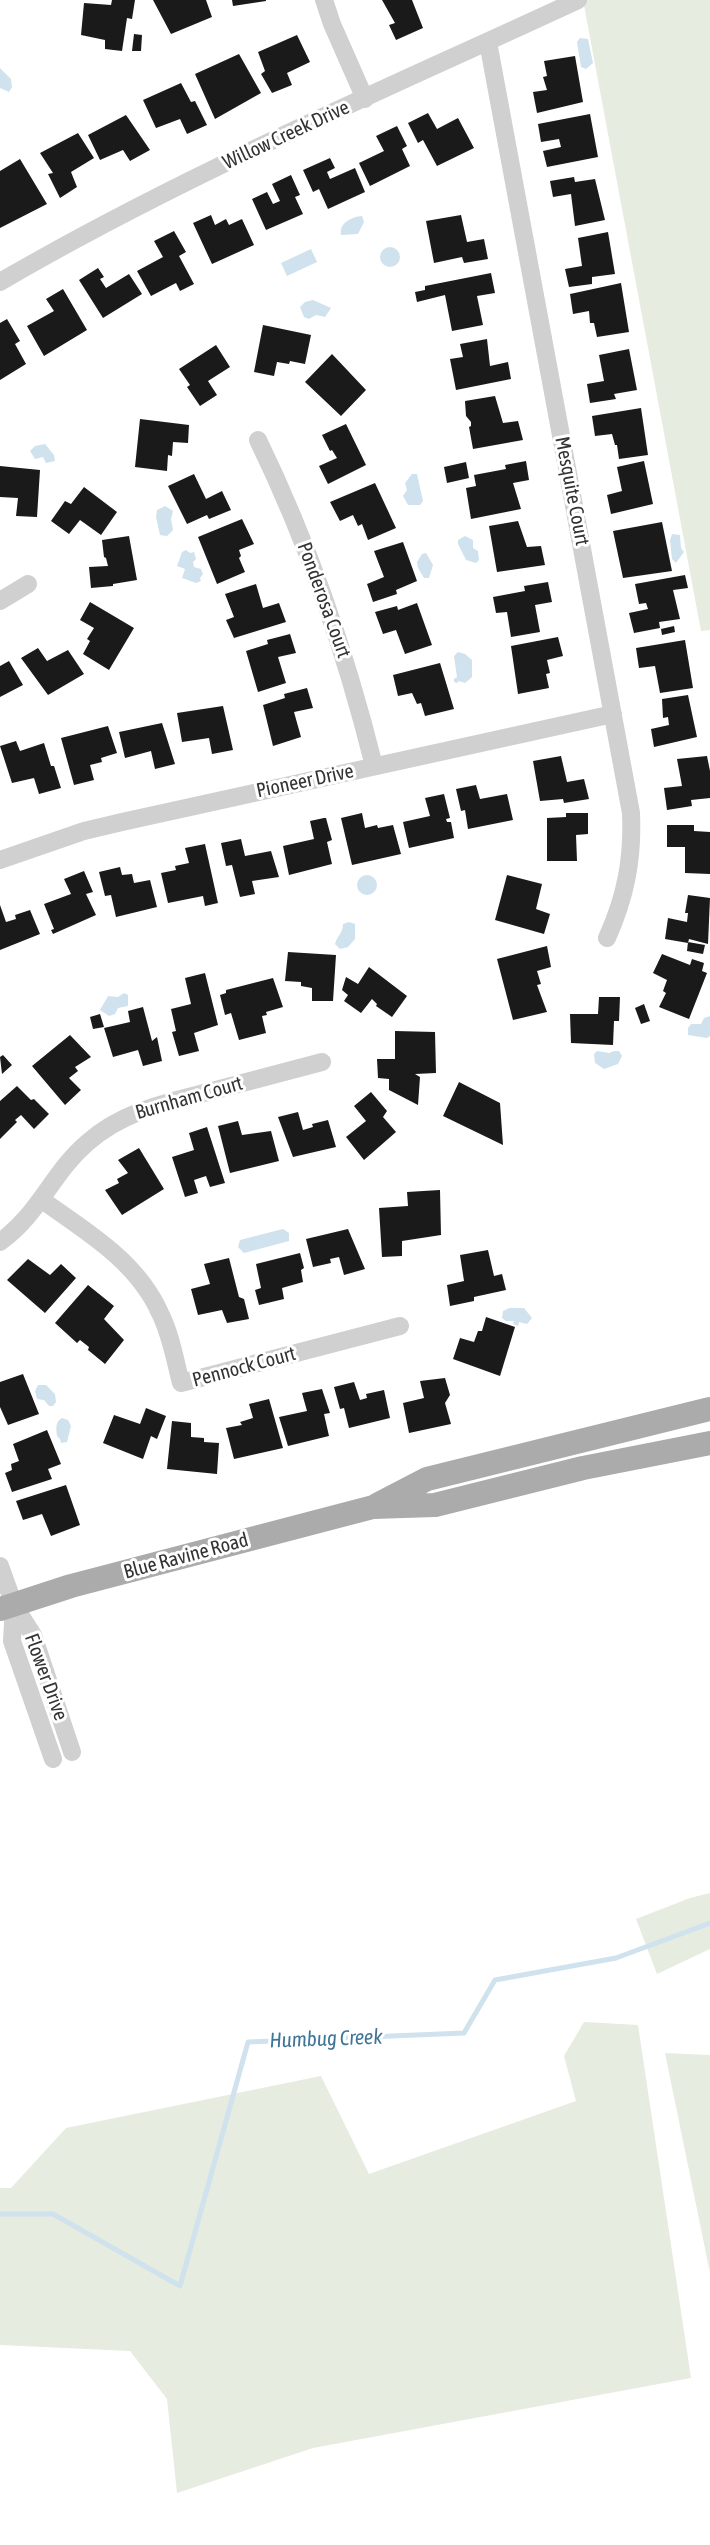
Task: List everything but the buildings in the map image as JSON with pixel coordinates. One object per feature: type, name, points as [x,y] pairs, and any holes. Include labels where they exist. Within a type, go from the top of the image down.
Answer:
[{"type":"main road","name":"Blue Ravine Road","points":[[7,1607],[82,1583],[373,1507],[427,1479],[710,1409]]},
{"type":"main road","name":"Blue Ravine Road","points":[[373,1507],[435,1505],[583,1468],[710,1443]]},
{"type":"street","points":[[324,0],[365,99]]},
{"type":"street","name":"Willow Creek Drive","points":[[0,282],[139,206],[578,0]]},
{"type":"street","name":"Mesquite Court","points":[[488,42],[632,813],[633,843],[626,888],[607,938]]},
{"type":"street","name":"Ponderosa Court","points":[[258,440],[312,562],[336,629],[357,697],[374,766]]},
{"type":"street","points":[[0,601],[28,584]]},
{"type":"street","name":"Pioneer Drive","points":[[0,860],[21,851],[103,826],[613,714]]},
{"type":"street","name":"Burnham Court","points":[[0,1242],[22,1224],[42,1200],[60,1172],[84,1145],[106,1128],[146,1108],[322,1062]]},
{"type":"street","name":"Pennock Court","points":[[42,1200],[104,1244],[141,1280],[167,1328],[181,1383],[400,1326]]},
{"type":"street","name":"Flower Drive","points":[[0,1566],[12,1641],[53,1759]]},
{"type":"street","name":"Flower Drive","points":[[7,1607],[33,1635],[72,1752]]},
{"type":"shaded area","points":[[583,0],[710,0],[710,630],[701,631]]},
{"type":"shaded area","points":[[710,1893],[710,1949],[657,1974],[636,1919],[690,1898]]},
{"type":"shaded area","points":[[584,2022],[638,2025],[691,2378],[313,2448],[177,2493],[167,2399],[130,2351],[0,2345],[0,2188],[11,2188],[66,2128],[321,2076],[369,2174],[576,2101],[564,2056]]},
{"type":"shaded area","points":[[665,2053],[710,2055],[710,2273]]},
{"type":"water","points":[[580,38],[588,39],[593,63],[586,69],[581,67],[577,42]]},
{"type":"water","points":[[0,68],[11,79],[12,87],[9,92],[0,88]]},
{"type":"water","points":[[362,216],[364,222],[358,234],[341,235],[342,227],[347,221]]},
{"type":"water","points":[[386,247],[394,247],[400,253],[400,261],[394,267],[386,267],[380,261],[380,253]]},
{"type":"water","points":[[311,249],[317,262],[287,276],[281,263]]},
{"type":"water","points":[[313,300],[331,308],[325,317],[316,315],[309,319],[304,317],[300,307],[305,302]]},
{"type":"water","points":[[45,444],[54,455],[55,461],[46,463],[43,457],[35,459],[30,451],[35,446]]},
{"type":"water","points":[[412,474],[417,474],[423,501],[420,505],[408,505],[403,496],[407,490],[405,483]]},
{"type":"water","points":[[165,506],[173,511],[171,519],[173,530],[167,536],[160,535],[156,517],[157,510]]},
{"type":"water","points":[[672,534],[680,535],[681,548],[684,552],[676,563],[672,559],[670,540]]},
{"type":"water","points":[[465,536],[473,540],[473,548],[478,551],[479,560],[476,563],[466,560],[458,544],[458,540]]},
{"type":"water","points":[[186,550],[190,553],[194,552],[196,559],[193,562],[194,567],[201,569],[203,574],[201,581],[196,583],[182,578],[185,569],[177,566],[182,552]]},
{"type":"water","points":[[426,553],[433,565],[429,578],[424,578],[417,562],[422,554]]},
{"type":"water","points":[[458,652],[472,660],[472,677],[465,683],[454,682],[457,677],[454,656]]},
{"type":"water","points":[[363,875],[371,875],[377,881],[377,889],[371,895],[363,895],[357,889],[357,881]]},
{"type":"water","points":[[349,922],[355,924],[355,939],[348,947],[340,949],[335,944],[336,941],[343,924]]},
{"type":"water","points":[[124,993],[128,995],[128,1006],[118,1008],[115,1014],[109,1016],[100,1010],[108,996],[118,997]]},
{"type":"water","points":[[710,1016],[710,1036],[707,1038],[688,1035],[688,1028],[691,1024],[701,1024],[704,1018]]},
{"type":"water","points":[[597,1051],[609,1053],[619,1051],[622,1056],[618,1064],[604,1069],[595,1063],[594,1054]]},
{"type":"water","points":[[283,1229],[289,1233],[289,1241],[244,1253],[238,1247],[240,1240]]},
{"type":"water","points":[[509,1308],[524,1308],[532,1318],[527,1324],[519,1322],[518,1326],[513,1324],[514,1321],[506,1321],[502,1318],[503,1311]]},
{"type":"water","points":[[38,1385],[46,1385],[55,1394],[56,1402],[53,1406],[49,1406],[44,1400],[37,1399],[35,1391]]},
{"type":"water","points":[[62,1418],[68,1420],[71,1426],[67,1442],[61,1443],[56,1428],[58,1421]]},
{"type":"waterway","name":"Humbug Creek","points":[[0,2214],[53,2214],[180,2286],[248,2042],[464,2033],[495,1980],[616,1958],[710,1923]]}]
